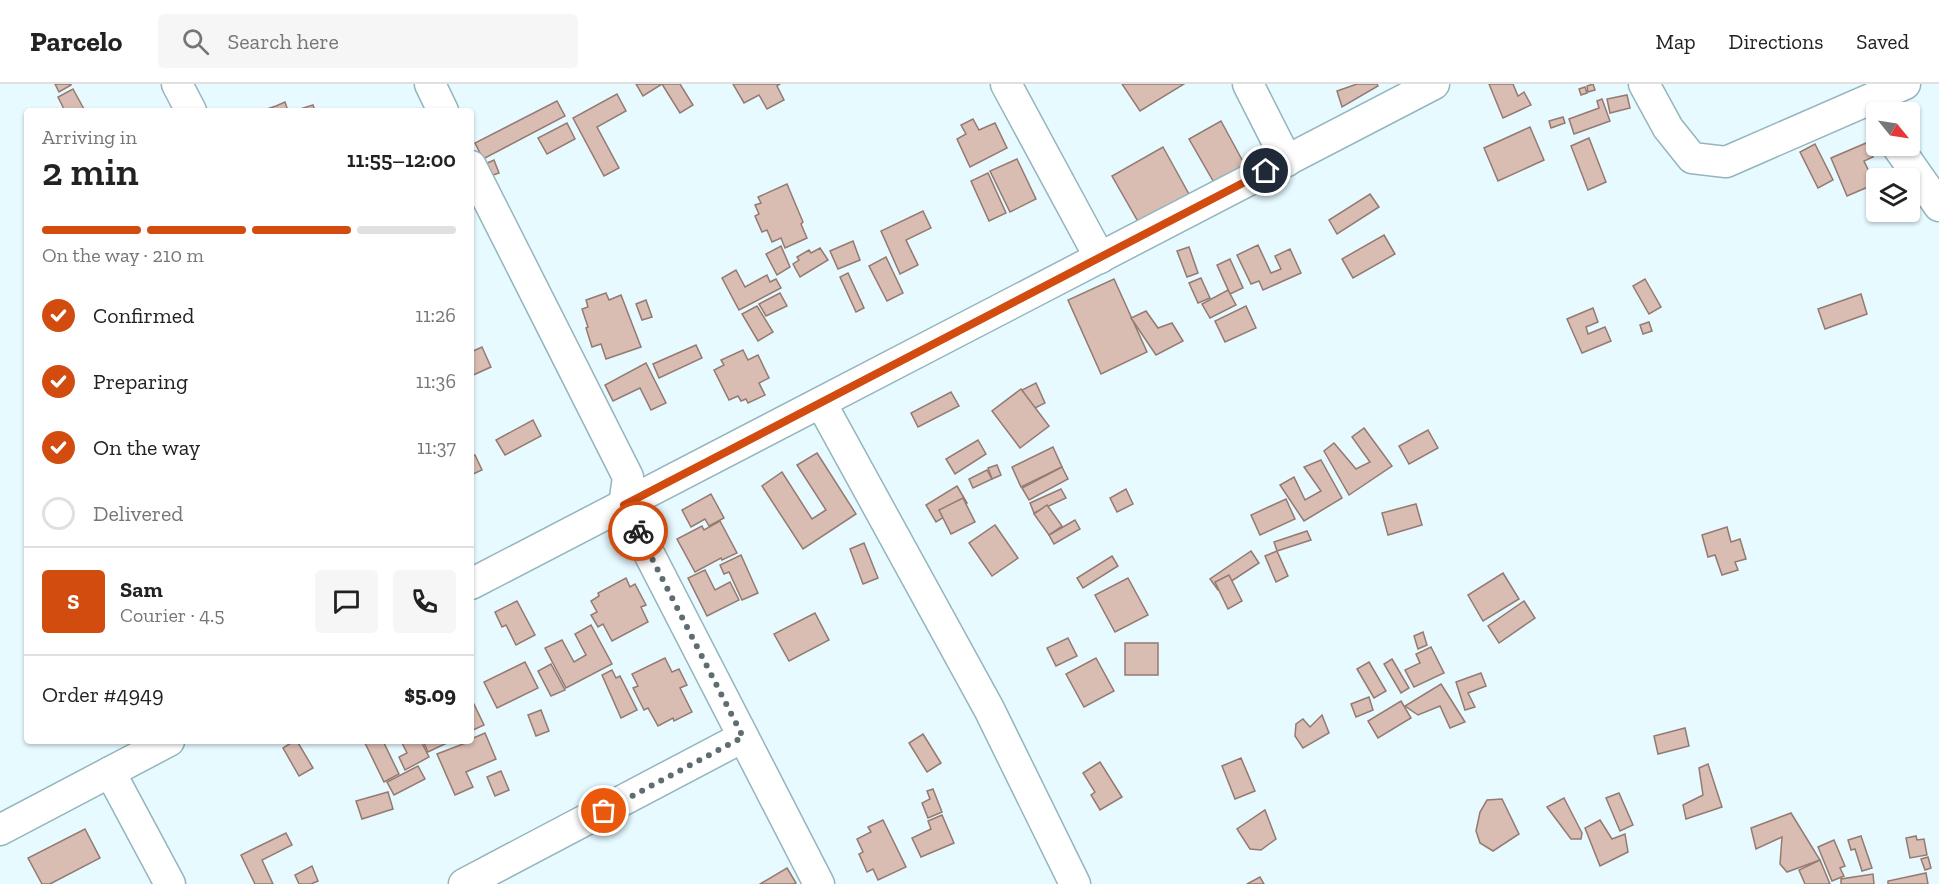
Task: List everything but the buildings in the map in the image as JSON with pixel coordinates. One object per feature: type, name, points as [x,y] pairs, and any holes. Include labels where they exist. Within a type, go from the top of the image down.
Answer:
[{"type":"street","points":[[177,84],[189,108]]},
{"type":"street","points":[[430,84],[442,108]]},
{"type":"street","points":[[1006,84],[1100,258]]},
{"type":"street","points":[[1248,84],[1287,161]]},
{"type":"street","points":[[474,582],[1434,84]]},
{"type":"street","points":[[1644,84],[1668,128],[1692,158],[1726,162],[1864,114],[1905,84]]},
{"type":"street","points":[[1904,156],[1939,206]]},
{"type":"street","points":[[474,172],[628,477],[624,505],[819,884]]},
{"type":"street","points":[[821,403],[989,709],[1075,884]]},
{"type":"street","points":[[464,884],[743,737]]},
{"type":"street","points":[[0,830],[164,744]]},
{"type":"street","points":[[110,772],[170,884]]},
{"type":"way so far","points":[[604,811],[743,737],[638,531]]},
{"type":"route","points":[[638,531],[624,505],[1266,171]]}]
